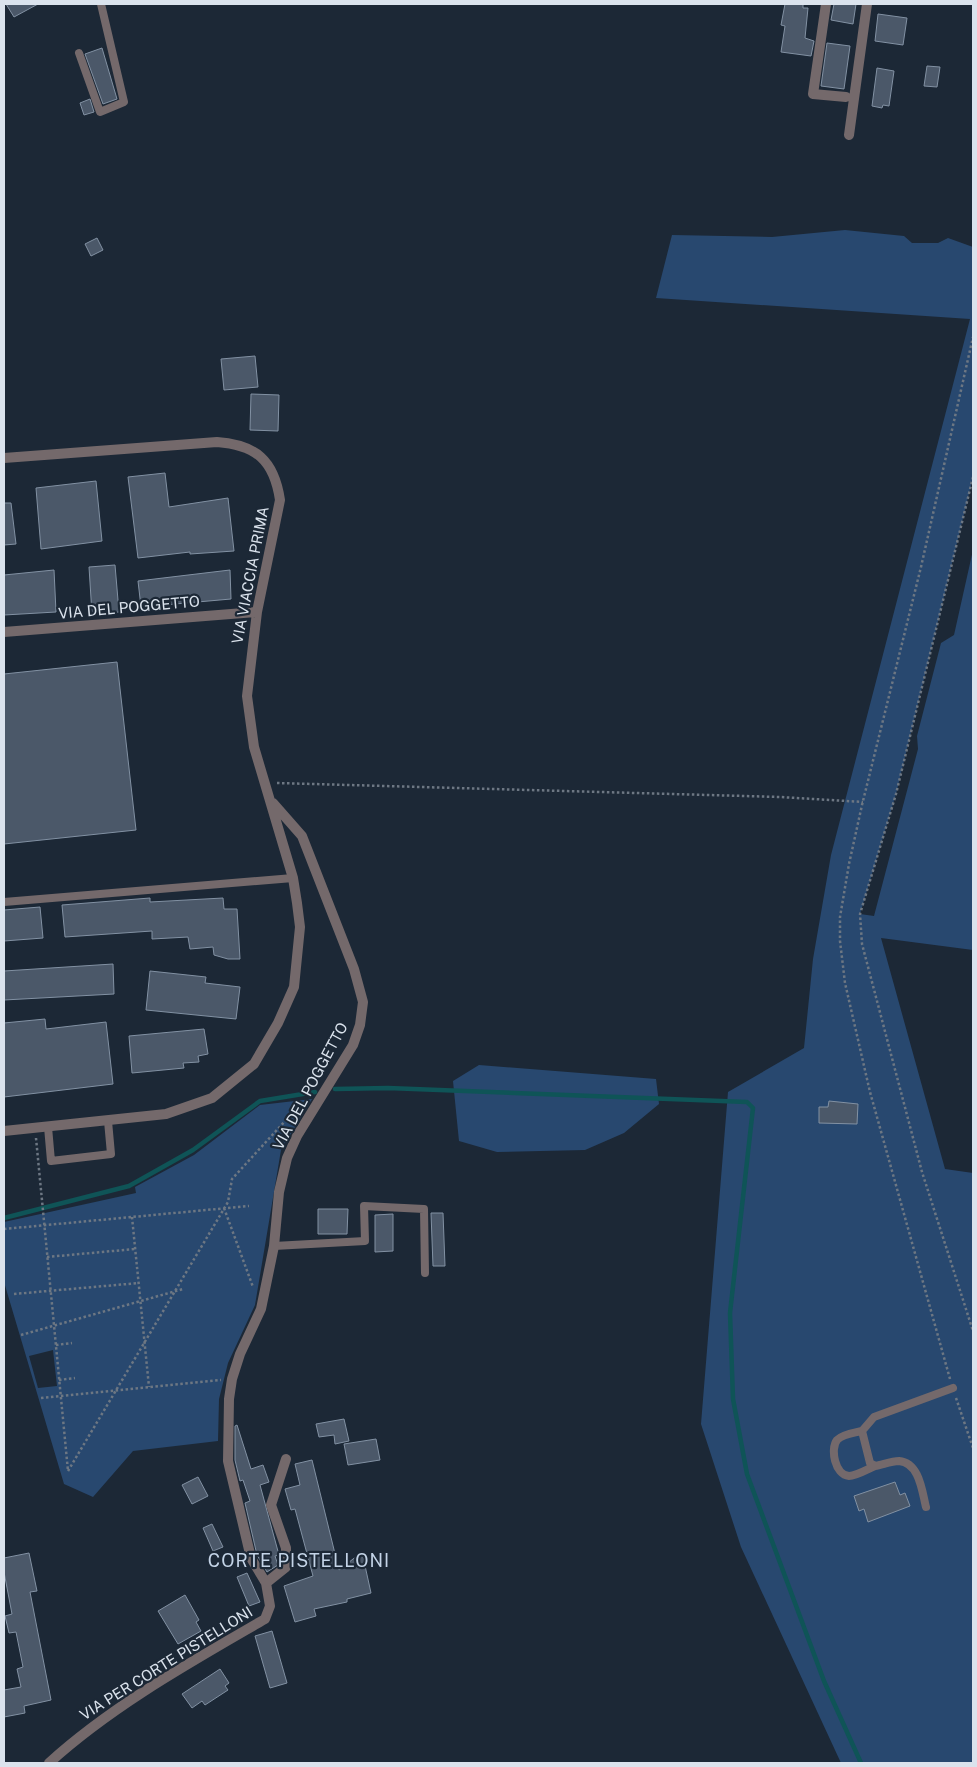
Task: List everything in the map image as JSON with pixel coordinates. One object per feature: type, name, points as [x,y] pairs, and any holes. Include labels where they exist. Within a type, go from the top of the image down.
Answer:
[{"type":"street","points":[[826,4],[813,94],[846,97]]},
{"type":"street","points":[[849,135],[867,4]]},
{"type":"street","name":"VIA VIACCIA PRIMA","points":[[4,458],[217,442],[234,443],[250,448],[259,454],[272,473],[280,500],[256,612],[247,696],[254,747],[293,878],[300,927],[294,987],[278,1023],[254,1064],[212,1098],[166,1114],[48,1128],[4,1131]]},
{"type":"street","name":"VIA DEL POGGETTO","points":[[4,632],[256,612]]},
{"type":"street","name":"VIA DEL POGGETTO","points":[[228,1461],[229,1400],[232,1379],[240,1354],[261,1308],[274,1246],[279,1192],[287,1158],[297,1136],[353,1045],[360,1026],[363,1002],[354,969],[302,836],[270,801]]},
{"type":"street","points":[[266,1583],[286,1567],[286,1548],[271,1505],[286,1459]]},
{"type":"street","name":"VIA PER CORTE PISTELLONI","points":[[49,1763],[79,1736],[194,1660],[265,1619],[270,1606],[266,1583],[251,1558],[228,1461]]},
{"type":"lane","points":[[79,54],[100,112],[124,102],[101,4]]},
{"type":"lane","points":[[4,902],[293,878]]},
{"type":"lane","points":[[48,1128],[51,1160],[111,1154],[108,1121]]},
{"type":"lane","points":[[274,1246],[365,1241],[364,1206],[424,1209],[426,1273]]},
{"type":"lane","points":[[926,1507],[918,1477],[912,1468],[899,1462],[875,1466],[850,1476],[842,1474],[837,1466],[834,1447],[844,1435],[862,1431],[874,1417],[953,1388]]},
{"type":"lane","points":[[862,1431],[870,1462],[875,1466]]},
{"type":"path","points":[[973,337],[921,567],[863,802],[849,864],[840,917],[840,942],[845,983],[870,1092],[953,1388],[973,1448]]},
{"type":"path","points":[[973,477],[896,794],[860,914],[862,944],[922,1172],[973,1331]]},
{"type":"path","points":[[265,782],[780,797],[863,802]]},
{"type":"path","points":[[35,1129],[68,1471],[228,1202],[232,1179],[297,1108],[318,1102]]},
{"type":"path","points":[[4,1230],[249,1206]]},
{"type":"path","points":[[224,1208],[261,1308]]},
{"type":"path","points":[[132,1217],[149,1387]]},
{"type":"path","points":[[47,1257],[135,1249]]},
{"type":"path","points":[[14,1294],[138,1284]]},
{"type":"path","points":[[21,1335],[183,1289]]},
{"type":"path","points":[[56,1345],[72,1343]]},
{"type":"path","points":[[59,1380],[75,1378]]},
{"type":"path","points":[[41,1398],[232,1379]]},
{"type":"shaded area","points":[[845,230],[904,236],[912,243],[938,243],[948,238],[973,247],[973,477],[896,794],[860,914],[874,916],[918,749],[917,736],[941,643],[954,635],[973,550],[973,950],[881,938],[945,1169],[973,1173],[973,1763],[841,1763],[741,1547],[701,1424],[728,1092],[804,1048],[813,959],[831,855],[970,319],[656,298],[672,235],[772,237]]},
{"type":"shaded area","points":[[479,1065],[656,1079],[659,1104],[624,1133],[585,1150],[497,1152],[459,1141],[453,1081]]},
{"type":"shaded area","points":[[312,1099],[281,1150],[255,1305],[228,1363],[219,1399],[218,1441],[133,1451],[93,1497],[64,1484],[4,1282],[4,1222],[136,1193],[135,1187],[194,1155],[260,1105]],"holes":[[[53,1350],[57,1386],[38,1388],[29,1356]]]},
{"type":"building","points":[[6,4],[38,4],[14,17]]},
{"type":"building","points":[[785,4],[803,4],[803,8],[808,8],[805,38],[814,41],[811,56],[781,52],[785,26],[781,25]]},
{"type":"building","points":[[834,4],[856,4],[853,24],[831,20]]},
{"type":"building","points":[[878,14],[907,18],[903,45],[875,41]]},
{"type":"building","points":[[827,43],[850,46],[844,89],[821,86]]},
{"type":"building","points":[[102,48],[117,99],[103,104],[85,54]]},
{"type":"building","points":[[927,66],[940,67],[937,87],[924,86]]},
{"type":"building","points":[[877,68],[894,71],[889,106],[883,105],[882,108],[872,106]]},
{"type":"building","points":[[90,99],[94,112],[84,115],[80,103]]},
{"type":"building","points":[[97,238],[103,250],[91,256],[85,244]]},
{"type":"building","points":[[255,356],[258,387],[224,390],[221,359]]},
{"type":"building","points":[[251,394],[279,395],[278,431],[250,430]]},
{"type":"building","points":[[165,473],[169,507],[228,498],[234,551],[190,554],[190,552],[138,558],[128,477]]},
{"type":"building","points":[[96,481],[102,541],[41,549],[36,488]]},
{"type":"building","points":[[4,503],[11,503],[16,544],[4,545]]},
{"type":"building","points":[[115,565],[119,612],[92,614],[89,567]]},
{"type":"building","points":[[54,570],[56,612],[4,615],[4,575]]},
{"type":"building","points":[[230,570],[231,599],[141,607],[138,581]]},
{"type":"building","points":[[117,662],[136,830],[4,844],[4,674]]},
{"type":"building","points":[[150,898],[150,902],[223,898],[224,909],[237,909],[240,959],[228,959],[214,955],[213,947],[190,949],[188,937],[152,939],[152,931],[65,937],[62,905]]},
{"type":"building","points":[[40,907],[43,938],[4,941],[4,910]]},
{"type":"building","points":[[113,964],[114,994],[4,1000],[4,971]]},
{"type":"building","points":[[150,971],[206,977],[205,983],[240,987],[236,1019],[146,1010]]},
{"type":"building","points":[[45,1019],[46,1029],[106,1022],[113,1084],[4,1097],[4,1023]]},
{"type":"building","points":[[204,1029],[208,1054],[198,1056],[199,1062],[183,1063],[184,1068],[132,1073],[129,1036]]},
{"type":"building","points":[[829,1101],[858,1104],[857,1124],[819,1123],[819,1107],[828,1107]]},
{"type":"building","points":[[318,1209],[348,1209],[347,1234],[318,1234]]},
{"type":"building","points":[[431,1213],[443,1213],[445,1266],[433,1266]]},
{"type":"building","points":[[393,1214],[393,1251],[375,1252],[375,1215]]},
{"type":"building","points":[[344,1419],[349,1441],[335,1444],[334,1435],[319,1437],[316,1424]]},
{"type":"building","points":[[237,1425],[251,1469],[263,1465],[269,1482],[260,1485],[279,1555],[275,1556],[278,1565],[267,1572],[257,1555],[245,1503],[250,1501],[243,1480],[240,1481],[235,1460],[235,1426]]},
{"type":"building","points":[[376,1439],[380,1460],[348,1465],[344,1444]]},
{"type":"building","points":[[312,1460],[339,1570],[362,1552],[371,1593],[347,1599],[347,1602],[314,1609],[316,1616],[295,1622],[284,1586],[313,1576],[295,1509],[291,1510],[285,1489],[300,1485],[295,1464]]},
{"type":"building","points":[[198,1477],[208,1496],[192,1504],[182,1485]]},
{"type":"building","points":[[895,1482],[900,1495],[905,1493],[910,1506],[868,1522],[864,1509],[859,1511],[854,1496]]},
{"type":"building","points":[[212,1524],[223,1547],[213,1551],[203,1528]]},
{"type":"building","points":[[29,1553],[37,1591],[30,1592],[51,1700],[24,1706],[25,1713],[4,1717],[4,1690],[21,1687],[17,1669],[23,1667],[16,1632],[9,1633],[5,1616],[12,1614],[4,1572],[4,1558]]},
{"type":"building","points":[[247,1573],[260,1602],[249,1606],[237,1577]]},
{"type":"building","points":[[185,1595],[199,1620],[196,1622],[201,1631],[178,1644],[158,1611]]},
{"type":"building","points":[[272,1631],[287,1683],[270,1688],[255,1636]]},
{"type":"building","points":[[220,1669],[229,1683],[225,1686],[228,1690],[205,1705],[202,1701],[192,1708],[182,1694]]},
{"type":"waterway","points":[[335,1089],[388,1088],[747,1102],[753,1108],[730,1313],[733,1399],[747,1474],[824,1681],[861,1763]]},
{"type":"waterway","points":[[4,1218],[129,1186],[193,1150],[260,1101],[315,1092]]},
{"type":"district","name":"CORTE PISTELLONI","points":[[299,1560]]}]
